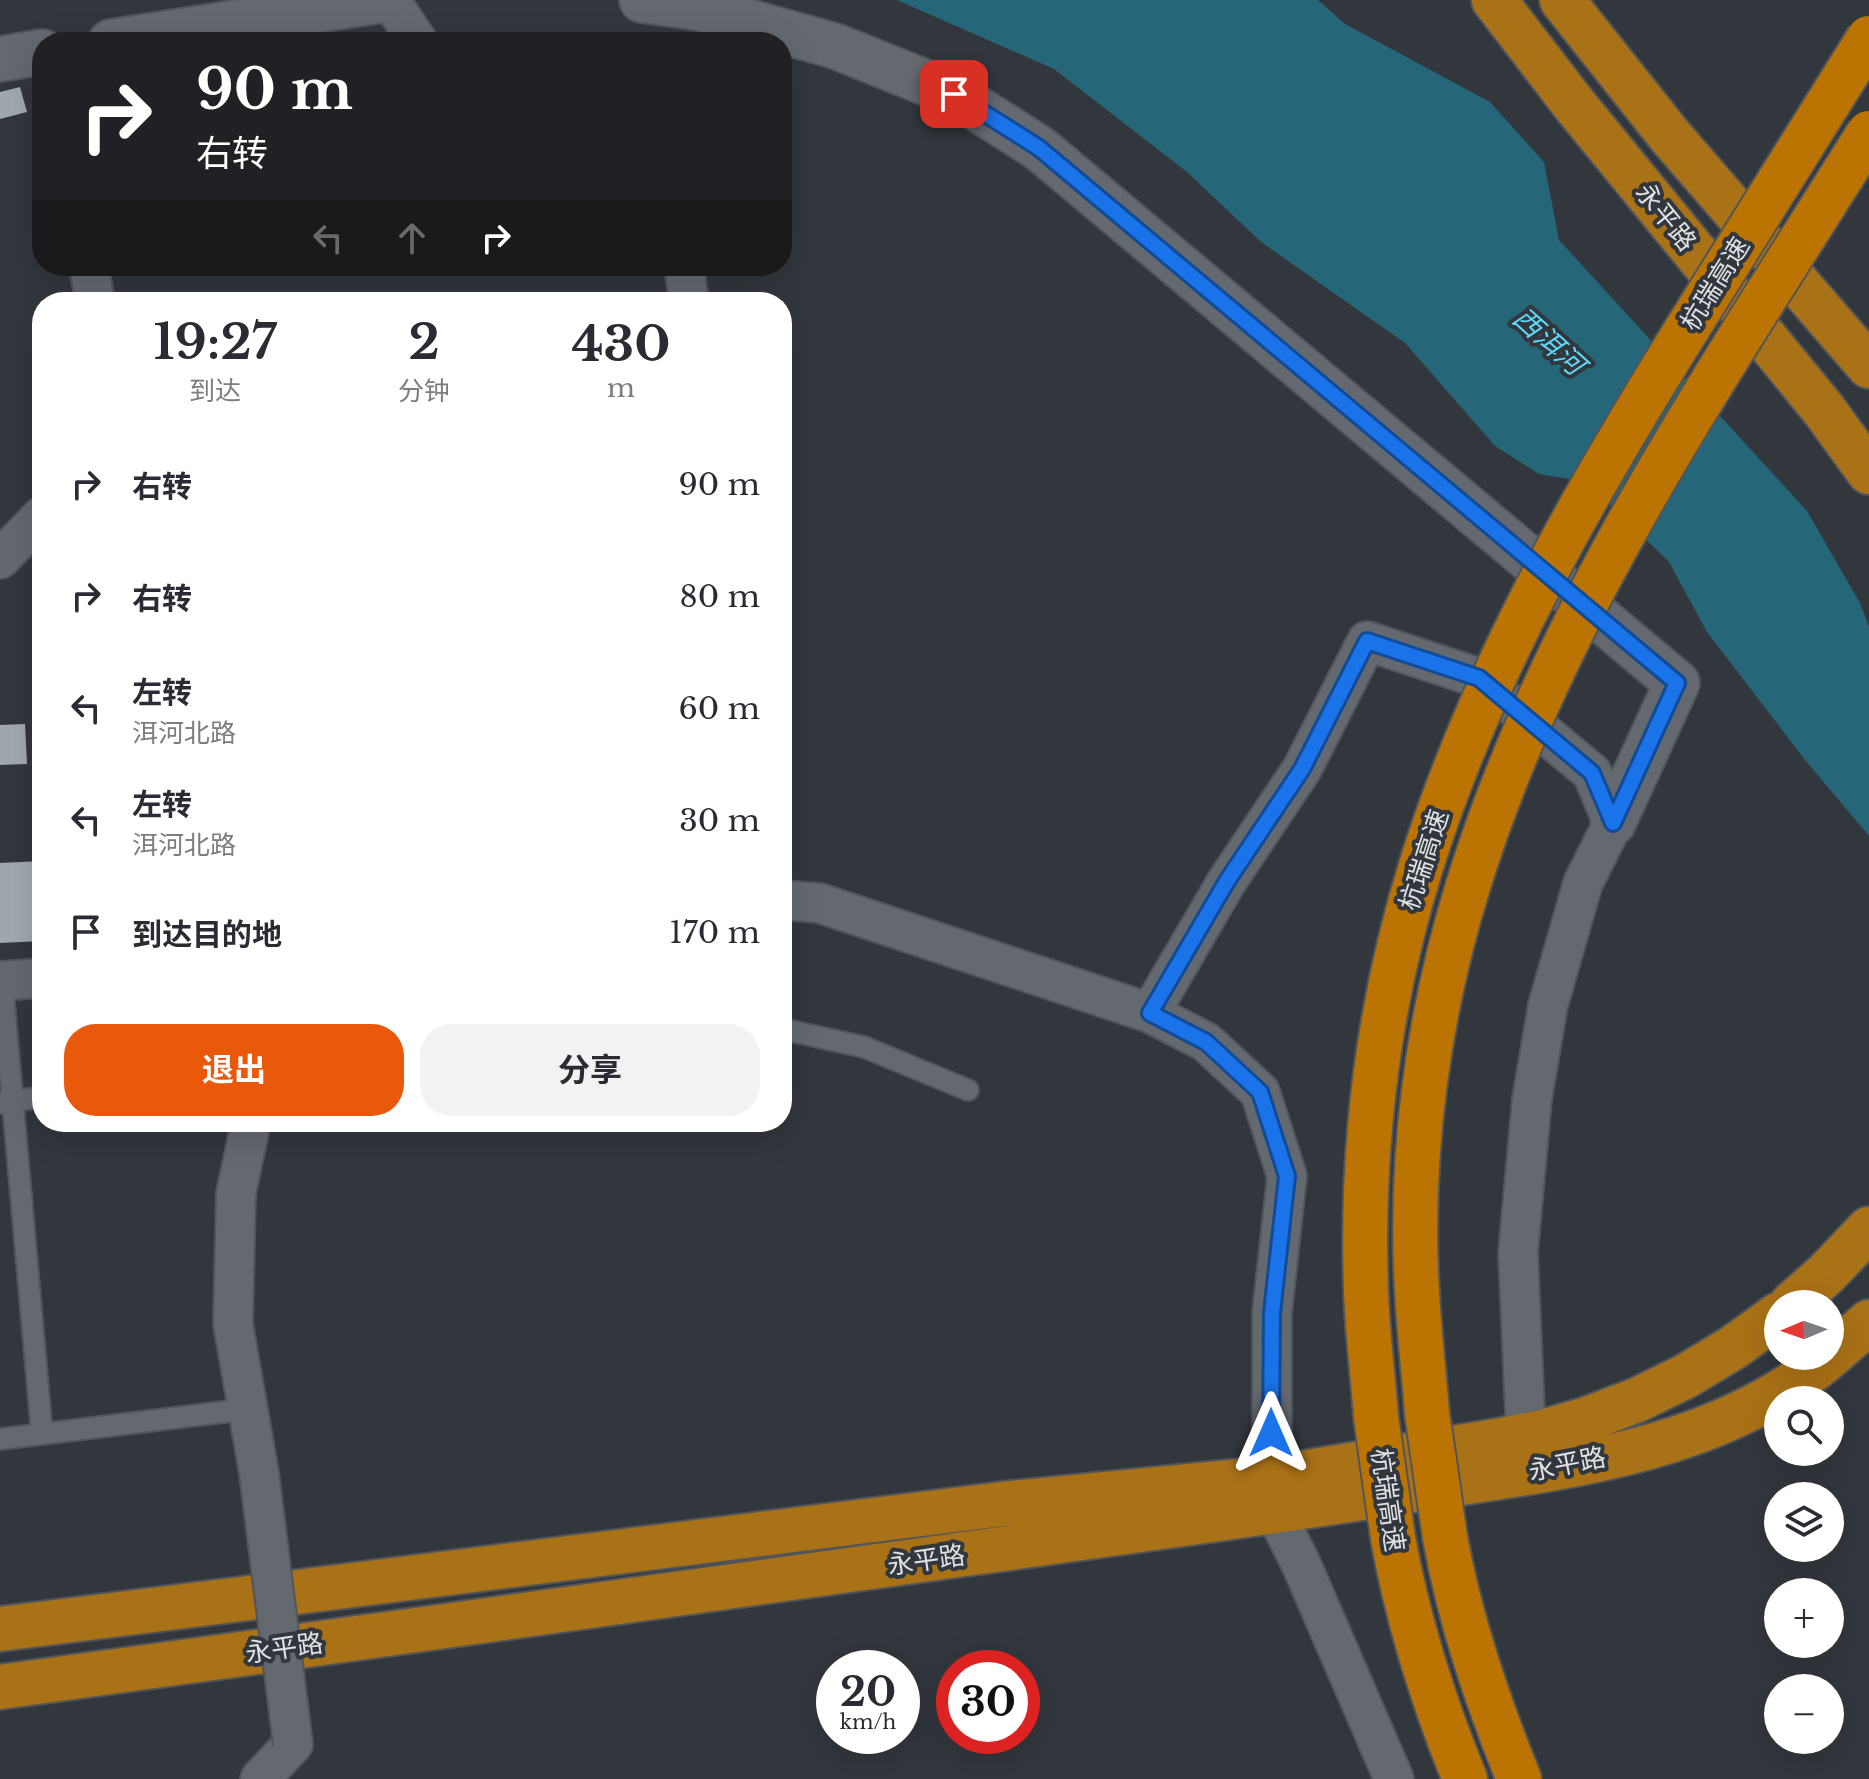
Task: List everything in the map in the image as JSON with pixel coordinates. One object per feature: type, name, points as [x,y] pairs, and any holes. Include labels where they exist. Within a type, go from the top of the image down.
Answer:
[{"type":"highway","name":"永平路","points":[[1494,0],[1573,103],[1815,399],[1869,472]]},
{"type":"highway","points":[[1562,0],[1648,110],[1869,366]]},
{"type":"highway","name":"杭瑞高速","points":[[1465,1779],[1441,1720],[1405,1601],[1376,1417],[1366,1291],[1367,1162],[1375,1071],[1405,917],[1436,817],[1498,666],[1550,562],[1644,397],[1869,38]]},
{"type":"highway","name":"杭瑞高速","points":[[1519,1779],[1489,1704],[1454,1589],[1427,1413],[1416,1289],[1417,1180],[1426,1078],[1454,930],[1484,834],[1538,702],[1595,586],[1688,423],[1869,133]]},
{"type":"highway","points":[[1698,256],[1869,384]]},
{"type":"highway","points":[[1808,1290],[1869,1229]]},
{"type":"highway","name":"永平路","points":[[1844,1344],[1869,1322]]},
{"type":"highway","name":"永平路","points":[[0,1629],[1002,1504],[1273,1495],[1526,1435],[1590,1440],[1637,1400],[1686,1376],[1764,1325]]},
{"type":"highway","name":"永平路","points":[[0,1687],[1273,1495],[1590,1440],[1708,1426],[1764,1401],[1809,1370]]},
{"type":"street","points":[[176,32],[382,0]]},
{"type":"street","points":[[390,0],[411,32]]},
{"type":"street","points":[[642,0],[699,8],[785,32]]},
{"type":"street","points":[[792,34],[835,46],[954,94],[1039,148],[1677,683],[1583,883],[1548,1005],[1532,1099],[1518,1253],[1526,1435]]},
{"type":"street","points":[[0,59],[32,54]]},
{"type":"street","points":[[0,559],[32,526]]},
{"type":"street","points":[[1150,1013],[1227,881],[1302,769],[1367,641],[1479,678],[1592,773],[1613,823]]},
{"type":"street","points":[[792,901],[819,903],[1150,1013],[1206,1042],[1260,1092],[1287,1176],[1272,1313],[1273,1495],[1394,1779]]},
{"type":"street","points":[[1,980],[32,978]]},
{"type":"street","points":[[249,1132],[236,1193],[233,1324],[259,1473],[293,1744],[260,1779]]},
{"type":"lane","points":[[1,980],[7,1102],[42,1434]]},
{"type":"lane","points":[[792,1031],[864,1047],[968,1090]]},
{"type":"lane","points":[[7,1102],[32,1098]]},
{"type":"lane","points":[[0,1439],[248,1409]]},
{"type":"water","name":"西洱河","points":[[897,0],[1318,0],[1345,24],[1490,102],[1544,162],[1559,240],[1807,511],[1860,603],[1869,627],[1869,836],[1805,760],[1707,632],[1669,562],[1587,482],[1539,474],[1495,446],[1405,343],[1261,242],[1187,172],[1054,69]]},
{"type":"building","points":[[20,87],[27,112],[0,119],[0,92]]},
{"type":"building","points":[[25,724],[27,764],[0,765],[0,725]]},
{"type":"building","points":[[32,861],[32,941],[0,943],[0,863]]},
{"type":"route","points":[[954,94],[1039,148],[1677,683],[1613,823],[1592,773],[1479,678],[1367,641],[1302,769],[1227,881],[1150,1013],[1206,1042],[1260,1092],[1287,1176],[1272,1313],[1271,1433]]}]
